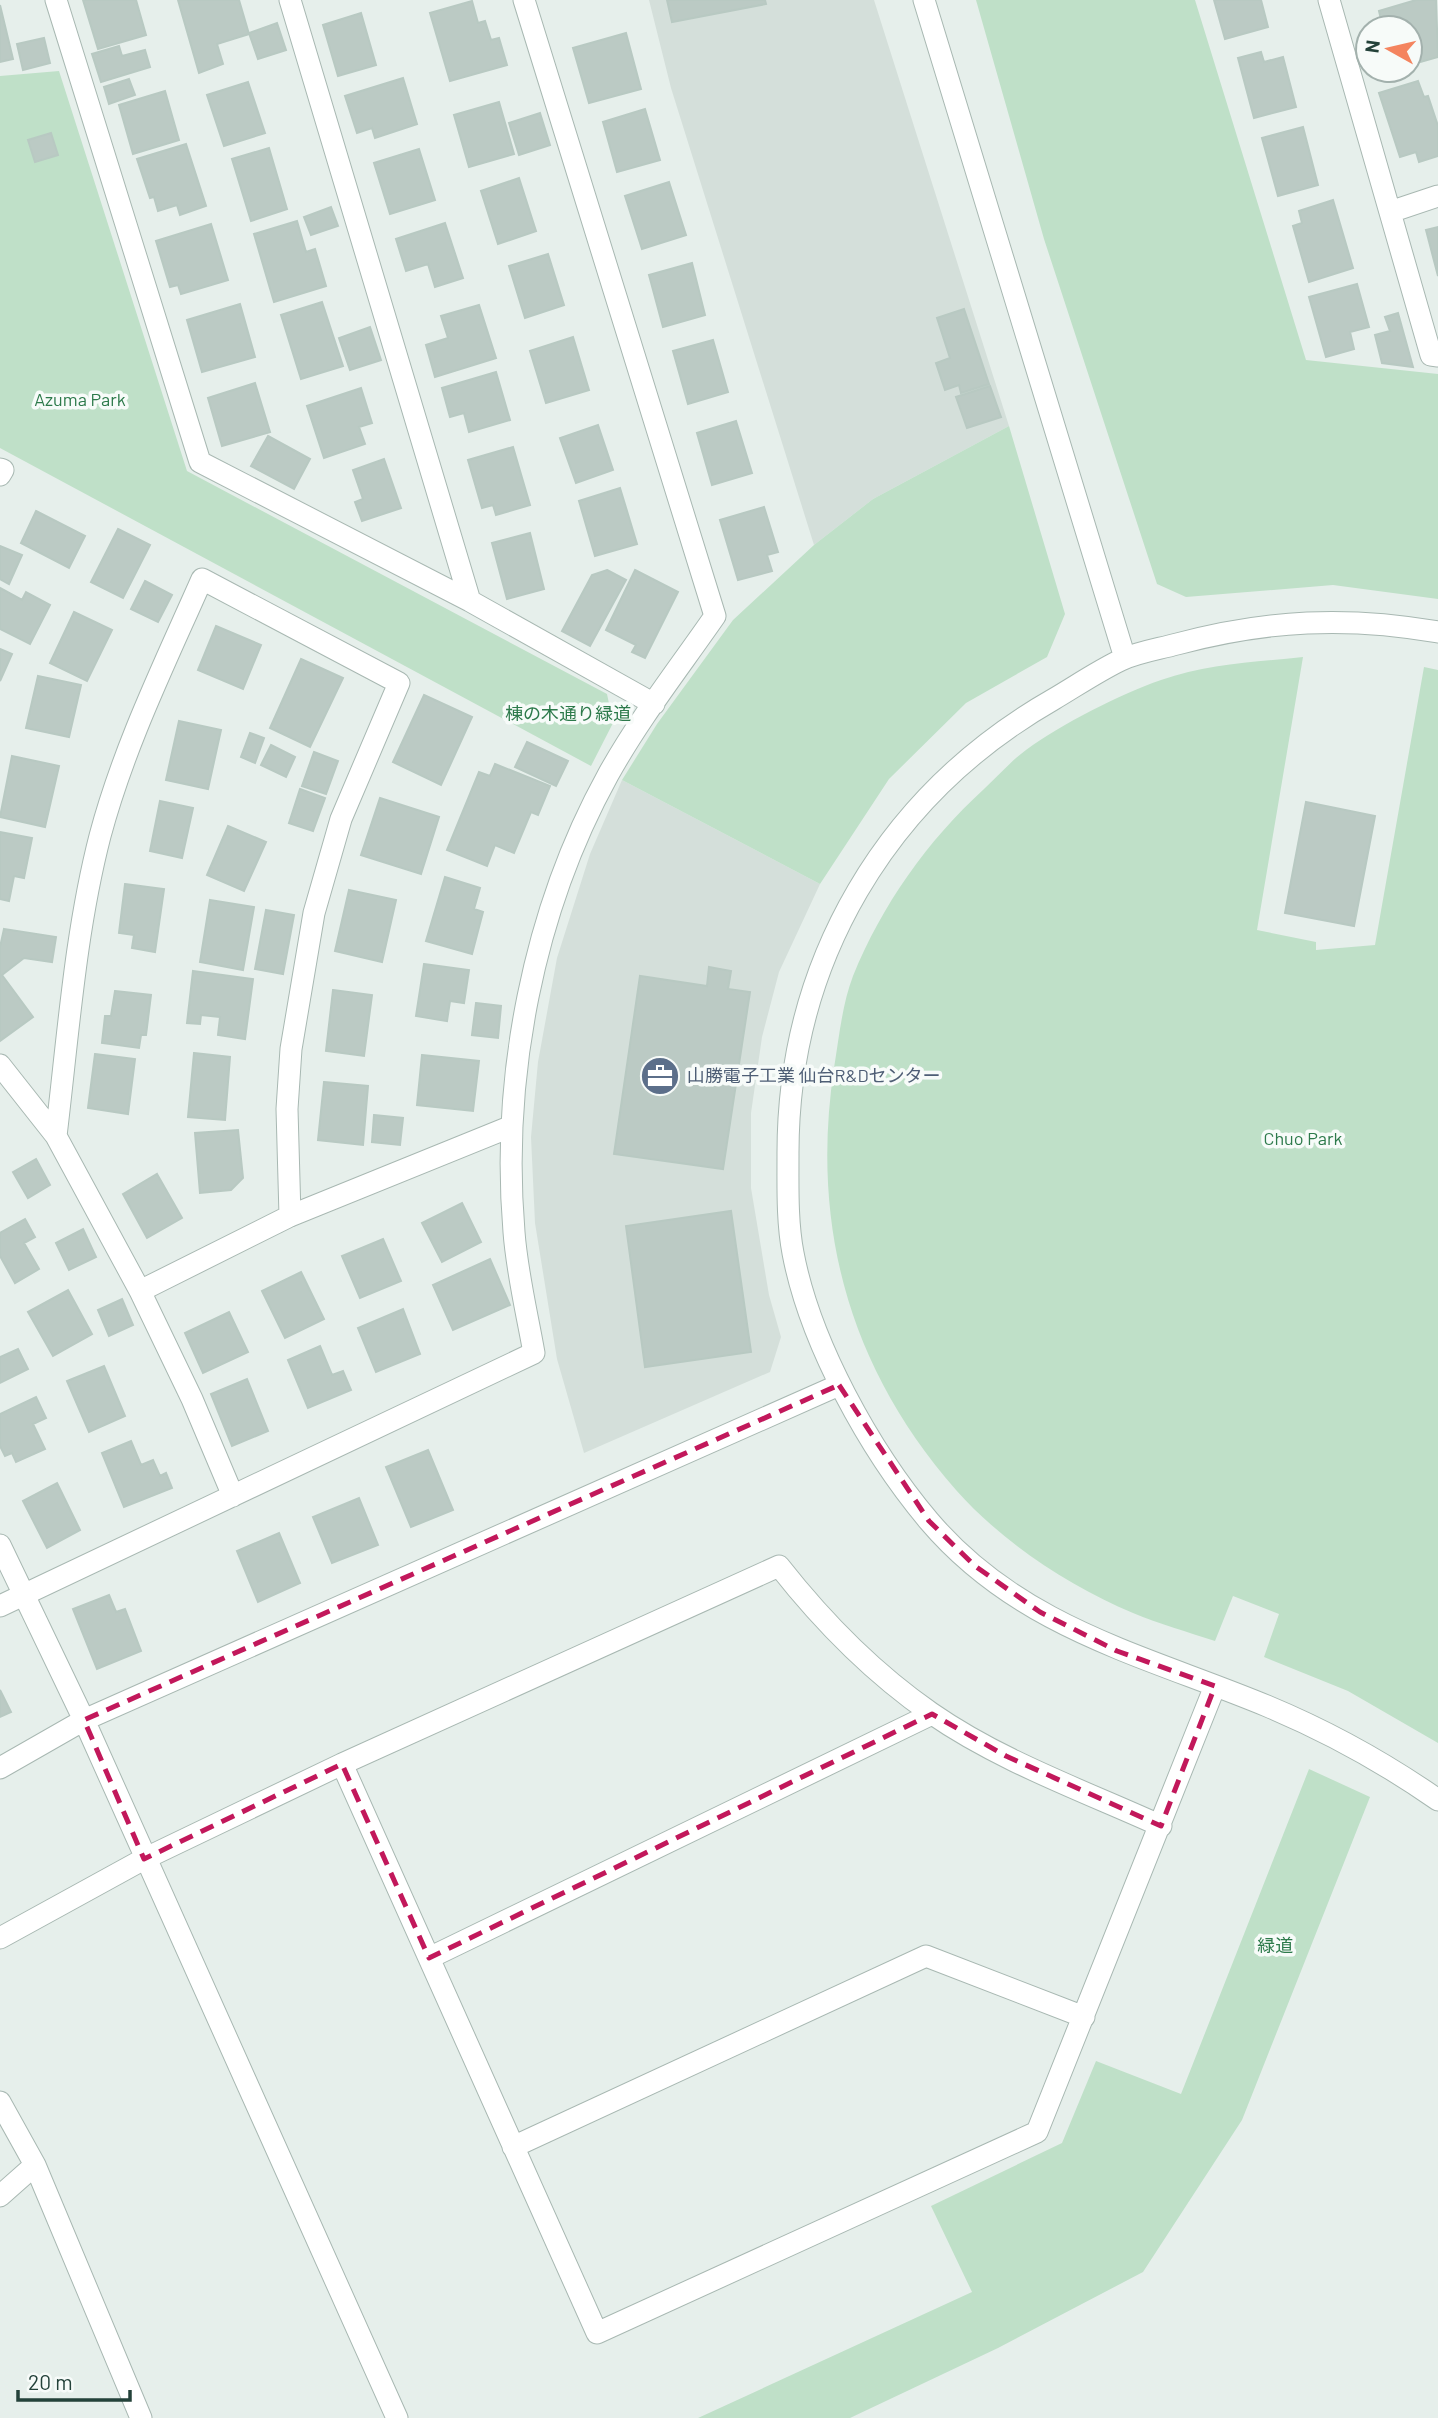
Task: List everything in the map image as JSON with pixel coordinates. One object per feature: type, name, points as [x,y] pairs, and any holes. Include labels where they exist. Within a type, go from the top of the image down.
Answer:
[{"type":"street","points":[[56,0],[201,461],[470,601],[654,704]]},
{"type":"street","points":[[290,0],[470,601]]},
{"type":"street","points":[[0,1606],[534,1353],[514,1233],[512,1126],[526,1009],[558,888],[609,774],[715,616],[524,0]]},
{"type":"street","points":[[924,0],[1125,658]]},
{"type":"street","points":[[1329,0],[1432,355],[1438,356]]},
{"type":"street","points":[[1390,212],[1438,196]]},
{"type":"street","points":[[0,468],[3,470],[0,475]]},
{"type":"street","points":[[56,1136],[80,944],[100,837],[130,741],[202,579],[399,683],[341,819],[314,913],[291,1049],[287,1109],[290,1216]]},
{"type":"street","points":[[1438,632],[1381,622],[1317,621],[1202,638],[1125,658],[1006,726],[963,762],[923,802],[886,847],[857,891],[832,937],[813,983],[797,1044],[787,1103],[788,1184],[793,1253],[813,1318],[839,1385],[884,1458],[929,1521],[975,1566],[1040,1612],[1117,1651],[1216,1686],[1333,1738],[1400,1773],[1438,1800]]},
{"type":"street","points":[[0,1065],[56,1136],[141,1291],[192,1399],[233,1496]]},
{"type":"street","points":[[141,1291],[290,1216],[512,1126]]},
{"type":"street","points":[[0,1768],[84,1720],[839,1385]]},
{"type":"street","points":[[0,1545],[84,1720],[144,1859],[397,2418]]},
{"type":"street","points":[[0,1938],[144,1859],[342,1764],[779,1566],[810,1605],[860,1658],[932,1714],[1006,1756],[1161,1826]]},
{"type":"street","points":[[342,1764],[597,2333],[1037,2132],[1216,1686]]},
{"type":"street","points":[[429,1958],[932,1714]]},
{"type":"street","points":[[513,2147],[926,1956],[1084,2017]]},
{"type":"street","points":[[0,2102],[35,2165],[141,2418]]},
{"type":"street","points":[[0,2196],[35,2165]]},
{"type":"highlighted area","points":[[839,1385],[929,1521],[975,1566],[1040,1612],[1117,1651],[1215,1686],[1161,1826],[1006,1756],[932,1714],[429,1958],[342,1764],[144,1859],[84,1720]]},
{"type":"shaded area","points":[[649,0],[874,0],[1009,426],[873,499],[814,545],[671,88]]},
{"type":"shaded area","points":[[622,780],[820,884],[779,972],[762,1037],[751,1113],[751,1188],[769,1295],[781,1337],[770,1372],[584,1453],[557,1359],[535,1223],[531,1137],[538,1062],[557,958],[590,854]]},
{"type":"green space","points":[[976,0],[1195,0],[1306,360],[1438,374],[1438,599],[1333,585],[1186,597],[1157,584],[1044,239]]},
{"type":"green space","name":"Azuma Park","points":[[59,71],[187,471],[607,694],[613,723],[591,766],[0,448],[0,76]]},
{"type":"green space","points":[[1009,426],[1065,614],[1047,657],[966,703],[889,779],[820,884],[622,780],[657,724],[733,620],[814,545],[873,499]]},
{"type":"green space","name":"Chuo Park","points":[[1303,657],[1257,930],[1316,942],[1316,950],[1375,945],[1424,667],[1438,670],[1438,1743],[1348,1691],[1264,1657],[1279,1614],[1233,1596],[1215,1641],[1143,1617],[1109,1602],[1061,1576],[1015,1545],[956,1490],[919,1444],[889,1395],[864,1345],[846,1293],[834,1239],[828,1184],[828,1127],[834,1068],[846,998],[853,976],[878,924],[925,852],[963,809],[1020,754],[1092,710],[1145,686],[1196,670]]},
{"type":"green space","name":"緑道","points":[[1309,1769],[1370,1797],[1242,2120],[1143,2272],[998,2348],[850,2418],[698,2418],[972,2292],[931,2206],[1062,2143],[1096,2061],[1181,2094]]},
{"type":"building","points":[[83,0],[136,0],[146,35],[98,49]]},
{"type":"building","points":[[178,0],[239,0],[249,34],[217,44],[223,64],[199,73]]},
{"type":"building","points":[[667,0],[765,0],[766,4],[672,22]]},
{"type":"building","points":[[1214,0],[1261,0],[1268,27],[1225,39]]},
{"type":"building","points":[[1416,0],[1436,0],[1438,57],[1424,61],[1424,14],[1380,14],[1379,11]]},
{"type":"building","points":[[472,1],[478,23],[485,21],[491,40],[499,38],[507,65],[450,81],[430,13]]},
{"type":"building","points":[[0,5],[13,59],[0,62]]},
{"type":"building","points":[[361,13],[376,65],[338,76],[323,25]]},
{"type":"building","points":[[277,23],[286,50],[258,59],[249,33]]},
{"type":"building","points":[[626,33],[641,89],[589,103],[573,48]]},
{"type":"building","points":[[44,38],[50,63],[23,70],[17,44]]},
{"type":"building","points":[[119,46],[122,56],[145,50],[150,67],[101,82],[92,54]]},
{"type":"building","points":[[1261,52],[1264,62],[1283,57],[1296,107],[1254,118],[1238,58]]},
{"type":"building","points":[[403,78],[417,124],[375,138],[372,128],[357,133],[345,96]]},
{"type":"building","points":[[129,79],[135,95],[109,104],[104,87]]},
{"type":"building","points":[[248,82],[265,133],[224,146],[207,95]]},
{"type":"building","points":[[1408,84],[1419,84],[1424,97],[1428,96],[1438,126],[1438,156],[1419,162],[1416,152],[1400,157],[1379,93]]},
{"type":"building","points":[[165,91],[179,140],[133,154],[119,105]]},
{"type":"building","points":[[499,102],[514,154],[469,167],[454,115]]},
{"type":"building","points":[[645,109],[660,160],[617,172],[603,122]]},
{"type":"building","points":[[540,113],[550,145],[519,155],[509,123]]},
{"type":"building","points":[[1303,127],[1318,185],[1278,196],[1262,138]]},
{"type":"building","points":[[51,133],[58,155],[35,162],[28,140]]},
{"type":"building","points":[[186,144],[206,206],[180,215],[177,205],[158,211],[154,197],[150,198],[137,159]]},
{"type":"building","points":[[269,148],[287,209],[251,221],[232,159]]},
{"type":"building","points":[[419,149],[435,200],[390,214],[374,163]]},
{"type":"building","points":[[519,178],[536,231],[498,244],[481,191]]},
{"type":"building","points":[[669,182],[686,235],[642,249],[625,196]]},
{"type":"building","points":[[1333,200],[1353,268],[1309,282],[1293,226],[1302,223],[1299,211]]},
{"type":"building","points":[[331,207],[338,226],[311,235],[304,217]]},
{"type":"building","points":[[297,221],[306,252],[315,249],[326,286],[274,302],[254,234]]},
{"type":"building","points":[[445,223],[463,278],[435,287],[428,264],[406,271],[396,239]]},
{"type":"building","points":[[211,224],[228,280],[181,294],[178,285],[170,287],[156,241]]},
{"type":"building","points":[[1438,227],[1438,276],[1426,230]]},
{"type":"building","points":[[548,254],[564,305],[525,318],[509,266]]},
{"type":"building","points":[[692,263],[705,315],[663,327],[649,275]]},
{"type":"building","points":[[1357,284],[1369,327],[1350,332],[1354,349],[1326,357],[1309,297]]},
{"type":"building","points":[[322,302],[343,366],[301,379],[281,315]]},
{"type":"building","points":[[240,304],[255,357],[202,372],[187,320]]},
{"type":"building","points":[[479,305],[496,358],[435,377],[426,345],[448,338],[441,316]]},
{"type":"building","points":[[964,309],[989,384],[961,393],[959,385],[945,390],[936,363],[950,358],[937,318]]},
{"type":"building","points":[[1398,313],[1413,367],[1382,363],[1375,335],[1390,331],[1385,317]]},
{"type":"building","points":[[370,327],[381,360],[350,370],[339,338]]},
{"type":"building","points":[[573,337],[589,390],[546,403],[530,351]]},
{"type":"building","points":[[713,340],[728,392],[688,404],[673,351]]},
{"type":"building","points":[[496,372],[510,420],[469,432],[464,413],[450,417],[442,388]]},
{"type":"building","points":[[255,383],[270,432],[222,446],[208,398]]},
{"type":"building","points":[[990,386],[1001,417],[967,428],[956,397]]},
{"type":"building","points":[[361,388],[372,423],[359,427],[365,444],[324,458],[307,406]]},
{"type":"building","points":[[736,421],[752,473],[712,485],[697,433]]},
{"type":"building","points":[[598,425],[613,470],[576,483],[560,438]]},
{"type":"building","points":[[268,436],[310,459],[294,489],[251,466]]},
{"type":"building","points":[[513,447],[530,505],[496,515],[493,505],[482,508],[468,460]]},
{"type":"building","points":[[384,459],[401,508],[362,521],[355,502],[363,499],[353,470]]},
{"type":"building","points":[[620,488],[637,544],[595,556],[579,501]]},
{"type":"building","points":[[764,507],[778,552],[767,555],[772,571],[738,580],[720,520]]},
{"type":"building","points":[[36,511],[85,536],[69,568],[21,543]]},
{"type":"building","points":[[118,529],[150,545],[123,598],[91,582]]},
{"type":"building","points":[[530,533],[544,589],[507,599],[492,543]]},
{"type":"building","points":[[0,546],[22,555],[9,584],[0,579]]},
{"type":"building","points":[[607,570],[626,580],[590,646],[562,631],[592,575]]},
{"type":"building","points":[[635,570],[678,592],[645,658],[632,652],[636,645],[606,630]]},
{"type":"building","points":[[145,581],[172,595],[158,622],[131,609]]},
{"type":"building","points":[[0,588],[22,600],[26,592],[50,605],[30,644],[0,629]]},
{"type":"building","points":[[74,612],[112,630],[87,681],[50,663]]},
{"type":"building","points":[[216,626],[261,645],[243,689],[198,670]]},
{"type":"building","points":[[0,649],[12,654],[0,681]]},
{"type":"building","points":[[301,659],[343,678],[310,747],[270,728]]},
{"type":"building","points":[[38,676],[81,685],[69,737],[26,728]]},
{"type":"building","points":[[424,695],[472,717],[441,785],[393,762]]},
{"type":"building","points":[[179,721],[221,730],[208,789],[166,780]]},
{"type":"building","points":[[250,733],[264,738],[255,763],[241,757]]},
{"type":"building","points":[[527,742],[568,761],[556,786],[515,767]]},
{"type":"building","points":[[271,745],[295,757],[286,777],[261,765]]},
{"type":"building","points":[[314,752],[338,761],[326,794],[302,786]]},
{"type":"building","points":[[12,756],[59,766],[45,827],[0,817]]},
{"type":"building","points":[[495,764],[550,786],[538,815],[531,812],[514,853],[495,845],[487,866],[447,850],[479,772],[490,776]]},
{"type":"building","points":[[300,789],[325,798],[313,831],[289,823]]},
{"type":"building","points":[[380,798],[439,817],[421,874],[361,855]]},
{"type":"building","points":[[160,801],[193,808],[182,858],[150,851]]},
{"type":"building","points":[[1306,802],[1375,816],[1354,926],[1285,913]]},
{"type":"building","points":[[228,826],[266,842],[244,891],[207,875]]},
{"type":"building","points":[[0,832],[32,838],[24,878],[14,876],[9,901],[0,899]]},
{"type":"building","points":[[445,877],[480,888],[474,909],[483,912],[472,954],[426,941]]},
{"type":"building","points":[[125,884],[164,889],[155,952],[132,948],[134,935],[119,933]]},
{"type":"building","points":[[349,890],[396,900],[382,962],[335,951]]},
{"type":"building","points":[[210,900],[254,907],[243,970],[200,962]]},
{"type":"building","points":[[266,910],[294,915],[283,974],[255,969]]},
{"type":"building","points":[[4,929],[56,937],[52,962],[24,958],[2,975],[33,1017],[0,1041],[0,947]]},
{"type":"building","points":[[424,964],[469,970],[464,1003],[450,1001],[447,1021],[416,1016]]},
{"type":"building","points":[[709,967],[731,971],[728,989],[750,992],[723,1169],[614,1154],[640,976],[707,986]]},
{"type":"building","points":[[193,971],[253,979],[245,1039],[218,1035],[220,1017],[201,1015],[200,1024],[187,1023]]},
{"type":"building","points":[[333,990],[372,995],[364,1056],[326,1051]]},
{"type":"building","points":[[115,991],[151,995],[146,1035],[141,1035],[139,1048],[102,1043],[105,1016],[111,1016]]},
{"type":"building","points":[[476,1003],[501,1006],[498,1038],[472,1035]]},
{"type":"building","points":[[194,1053],[230,1057],[225,1120],[188,1117]]},
{"type":"building","points":[[95,1054],[135,1059],[128,1114],[88,1108]]},
{"type":"building","points":[[422,1055],[479,1061],[473,1111],[417,1105]]},
{"type":"building","points":[[324,1082],[368,1086],[363,1145],[318,1140]]},
{"type":"building","points":[[374,1115],[403,1118],[400,1145],[372,1142]]},
{"type":"building","points":[[238,1130],[243,1178],[231,1190],[200,1193],[195,1133]]},
{"type":"building","points":[[36,1159],[50,1185],[28,1198],[13,1172]]},
{"type":"building","points":[[157,1174],[182,1218],[147,1238],[123,1194]]},
{"type":"building","points":[[462,1203],[481,1242],[442,1262],[422,1223]]},
{"type":"building","points":[[731,1211],[751,1352],[645,1367],[626,1226]]},
{"type":"building","points":[[25,1219],[35,1237],[24,1243],[39,1269],[15,1283],[0,1256],[0,1233]]},
{"type":"building","points":[[83,1229],[96,1257],[69,1270],[56,1243]]},
{"type":"building","points":[[383,1239],[401,1281],[360,1298],[342,1256]]},
{"type":"building","points":[[490,1259],[510,1305],[453,1330],[433,1285]]},
{"type":"building","points":[[301,1272],[324,1319],[285,1338],[262,1291]]},
{"type":"building","points":[[68,1290],[92,1334],[53,1356],[28,1312]]},
{"type":"building","points":[[122,1299],[133,1325],[109,1336],[98,1310]]},
{"type":"building","points":[[403,1309],[420,1354],[376,1372],[358,1328]]},
{"type":"building","points":[[229,1312],[248,1352],[203,1373],[185,1333]]},
{"type":"building","points":[[320,1346],[332,1375],[343,1371],[351,1390],[308,1408],[288,1360]]},
{"type":"building","points":[[18,1349],[28,1369],[0,1383],[0,1357]]},
{"type":"building","points":[[104,1366],[125,1416],[89,1432],[67,1381]]},
{"type":"building","points":[[247,1379],[268,1431],[232,1446],[211,1394]]},
{"type":"building","points":[[36,1397],[46,1418],[33,1424],[45,1449],[16,1462],[12,1453],[5,1456],[0,1446],[0,1414]]},
{"type":"building","points":[[131,1441],[141,1465],[153,1460],[160,1476],[166,1473],[172,1488],[124,1507],[102,1453]]},
{"type":"building","points":[[428,1450],[453,1510],[411,1527],[386,1467]]},
{"type":"building","points":[[57,1483],[80,1530],[47,1548],[23,1501]]},
{"type":"building","points":[[359,1498],[378,1545],[332,1563],[313,1517]]},
{"type":"building","points":[[279,1533],[300,1583],[258,1602],[237,1551]]},
{"type":"building","points":[[109,1595],[116,1612],[125,1609],[141,1651],[97,1669],[73,1609]]},
{"type":"building","points":[[0,1690],[11,1712],[0,1717]]},
{"type":"place","name":"山勝電子工業 仙台R&Dセンター","points":[[660,1076]]},
{"type":"park label","name":"棟の木通り緑道","points":[[568,714]]}]
